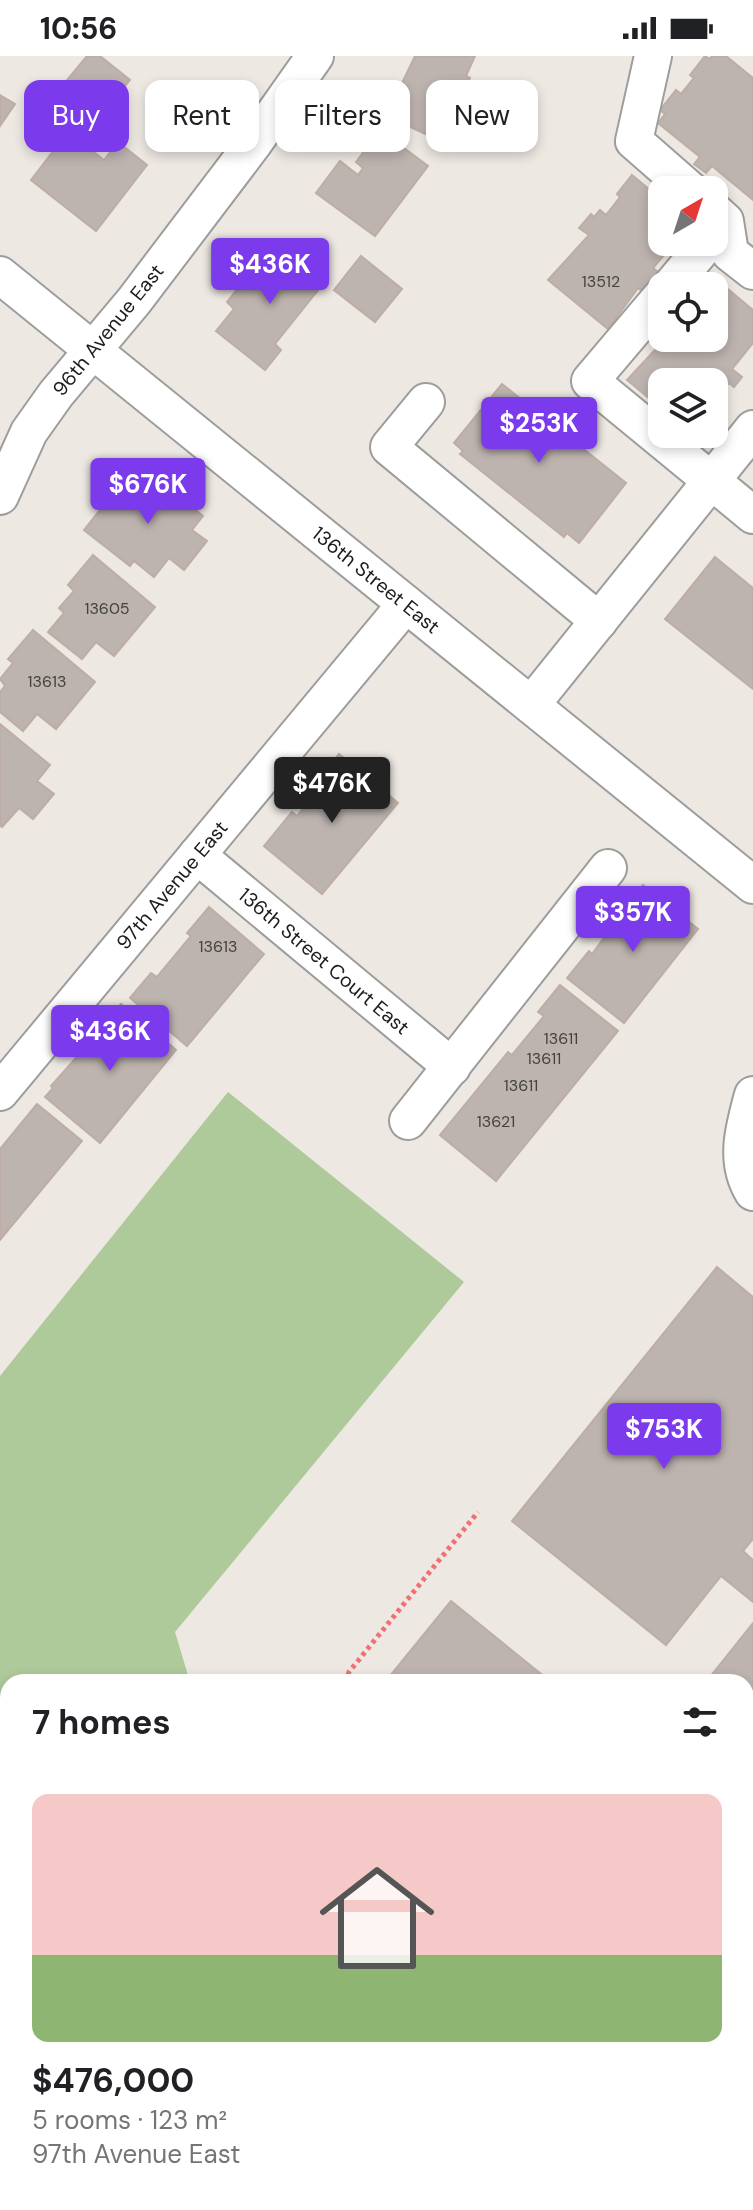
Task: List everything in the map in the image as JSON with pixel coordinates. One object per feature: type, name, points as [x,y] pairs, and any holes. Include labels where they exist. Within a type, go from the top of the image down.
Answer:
[{"type":"street","name":"96th Avenue East","points":[[0,496],[29,432],[56,394],[244,157],[315,56]]},
{"type":"street","points":[[653,56],[634,141],[674,176]]},
{"type":"street","points":[[728,250],[753,271]]},
{"type":"street","name":"136th Street East","points":[[0,275],[753,885]]},
{"type":"street","points":[[648,313],[590,381],[753,515]]},
{"type":"street","points":[[426,402],[389,447],[599,621]]},
{"type":"street","points":[[531,705],[753,429]]},
{"type":"street","name":"97th Avenue East","points":[[0,1092],[406,604]]},
{"type":"street","name":"136th Street Court East","points":[[197,855],[452,1067]]},
{"type":"street","points":[[408,1121],[608,868]]},
{"type":"street","points":[[753,1095],[741,1138],[744,1178],[753,1192]]},
{"type":"path","points":[[348,1674],[478,1512]]},
{"type":"green space","points":[[228,1092],[464,1282],[175,1632],[188,1674],[0,1674],[0,1376]]},
{"type":"building","points":[[87,56],[100,56],[130,80],[129,81],[67,80]]},
{"type":"building","points":[[415,56],[475,56],[466,76],[469,80],[426,80],[426,134],[410,127],[410,80],[403,80]]},
{"type":"building","points":[[705,56],[710,59],[712,56],[726,56],[753,78],[753,200],[728,176],[712,166],[706,173],[694,164],[700,157],[658,123],[665,114],[660,110],[676,90],[681,94],[694,78],[690,75]]},
{"type":"building","points":[[0,95],[15,104],[0,126]]},
{"type":"building","points":[[129,151],[147,165],[96,231],[31,180],[53,152],[94,152],[104,160],[110,152]]},
{"type":"building","points":[[364,152],[409,152],[428,166],[375,236],[316,193],[340,161],[358,175],[363,168],[356,162]]},
{"type":"building","points":[[632,175],[648,188],[648,256],[663,256],[653,268],[658,272],[648,272],[648,288],[643,292],[638,288],[608,329],[548,280],[589,235],[579,228],[591,214],[594,217],[600,210],[606,215],[620,197],[617,194]]},
{"type":"building","points":[[286,246],[327,279],[275,344],[281,350],[265,370],[216,331],[234,309],[227,302],[259,262],[268,269]]},
{"type":"building","points":[[361,256],[402,289],[375,322],[334,290]]},
{"type":"building","points":[[728,289],[753,310],[753,343],[732,369],[742,377],[734,387],[728,384],[728,368],[648,368],[648,397],[627,380],[653,352],[728,352]]},
{"type":"building","points":[[502,384],[626,483],[579,543],[567,533],[564,537],[460,454],[463,451],[454,443]]},
{"type":"building","points":[[147,472],[203,516],[192,530],[207,541],[184,570],[169,558],[154,577],[134,561],[130,566],[84,530],[126,477],[137,485]]},
{"type":"building","points":[[93,555],[155,607],[114,656],[96,642],[82,659],[48,632],[64,613],[59,608],[74,591],[68,585]]},
{"type":"building","points":[[715,557],[753,588],[753,689],[665,619]]},
{"type":"building","points":[[33,630],[95,682],[56,729],[37,714],[23,731],[0,712],[0,692],[5,686],[0,679],[13,663],[8,659]]},
{"type":"building","points":[[0,724],[50,765],[37,781],[54,794],[33,819],[19,808],[2,827],[0,825]]},
{"type":"building","points":[[339,754],[398,803],[322,894],[264,846],[292,812],[297,816],[317,792],[312,788]]},
{"type":"building","points":[[643,885],[698,929],[624,1023],[567,978],[589,951],[592,954]]},
{"type":"building","points":[[209,907],[264,954],[187,1046],[130,998],[151,973],[157,977],[191,936],[187,933]]},
{"type":"building","points":[[560,985],[618,1031],[496,1181],[440,1135],[508,1052],[512,1055],[544,1016],[538,1012]]},
{"type":"building","points":[[121,1004],[176,1050],[100,1143],[45,1097],[91,1041],[89,1039]]},
{"type":"building","points":[[37,1104],[82,1141],[0,1240],[0,1149]]},
{"type":"building","points":[[717,1267],[753,1297],[753,1539],[743,1551],[753,1560],[753,1602],[721,1576],[666,1645],[512,1521]]},
{"type":"building","points":[[451,1601],[541,1674],[392,1674]]},
{"type":"building","points":[[753,1623],[753,1674],[712,1674]]}]
